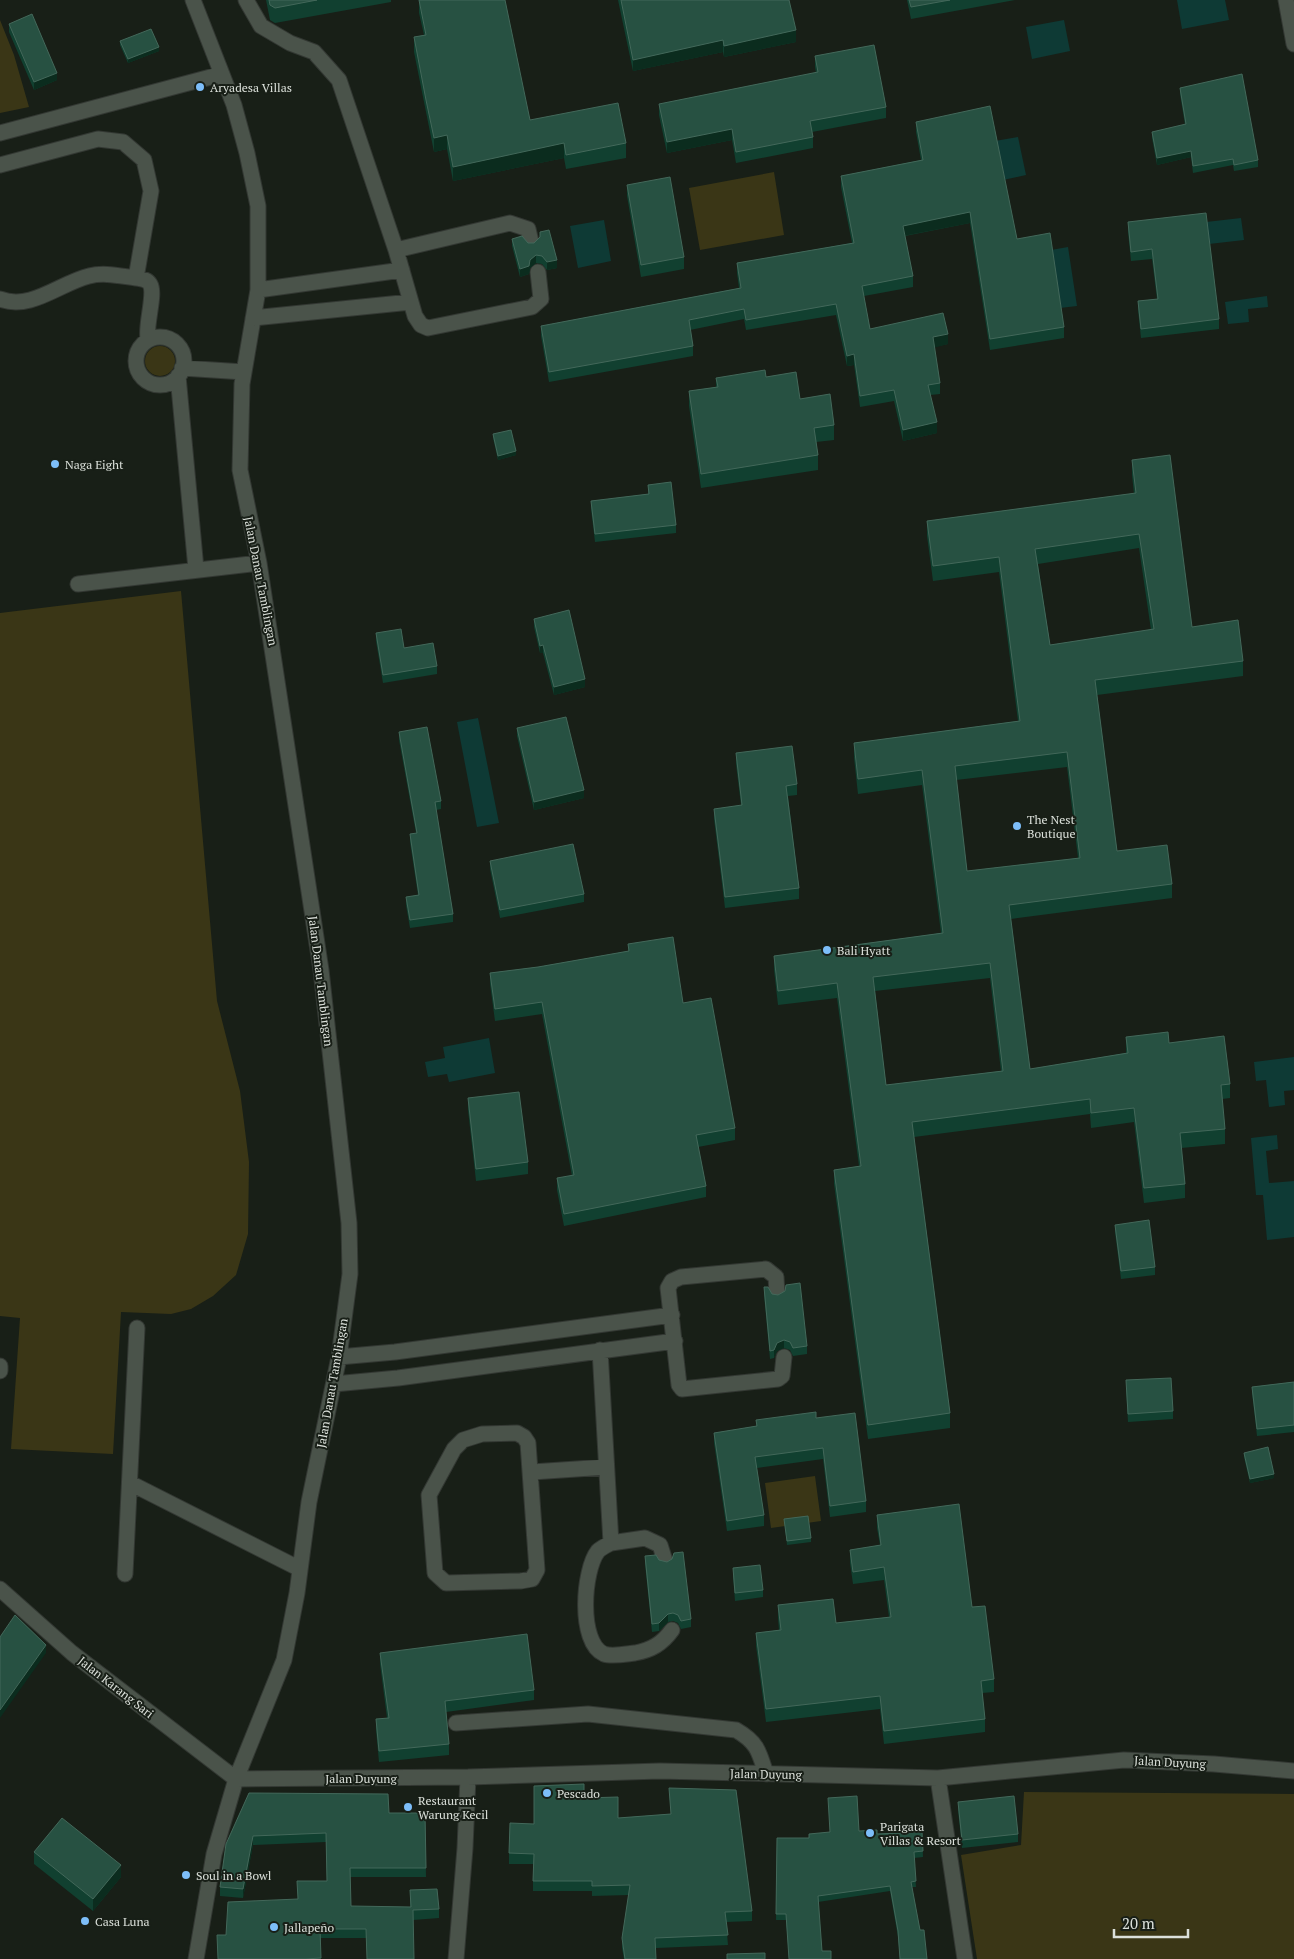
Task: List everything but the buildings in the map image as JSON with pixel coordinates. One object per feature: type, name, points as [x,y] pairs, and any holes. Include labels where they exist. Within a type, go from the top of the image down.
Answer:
[{"type":"street","name":"Jalan Danau Tamblingan","points":[[193,0],[222,74],[247,153],[258,206],[258,290],[244,372],[240,470],[260,563],[321,970],[349,1223],[350,1274],[339,1357],[309,1502],[300,1569],[284,1660],[236,1779],[214,1854],[196,1959]]},
{"type":"street","points":[[246,0],[261,26],[290,43],[314,52],[339,80],[396,250],[411,302],[421,325],[428,328],[532,307],[541,299],[538,272]]},
{"type":"street","points":[[1286,0],[1294,44]]},
{"type":"street","points":[[0,133],[222,74]]},
{"type":"street","points":[[0,165],[98,139],[123,142],[144,160],[151,190],[136,278]]},
{"type":"street","points":[[396,250],[510,223],[528,229],[531,242]]},
{"type":"street","points":[[258,290],[402,270]]},
{"type":"street","points":[[0,299],[15,303],[31,301],[74,281],[102,274],[146,280],[151,285],[152,291],[146,330],[148,339],[137,354],[136,363],[144,379],[162,384],[180,372],[244,372]]},
{"type":"street","points":[[253,318],[411,302]]},
{"type":"street","points":[[148,339],[167,338],[175,342],[181,349],[180,372],[196,569]]},
{"type":"street","points":[[78,584],[260,563]]},
{"type":"street","points":[[777,1294],[776,1278],[766,1269],[681,1277],[672,1282],[668,1288],[679,1385],[686,1390],[778,1379],[782,1376],[785,1369],[784,1357]]},
{"type":"street","points":[[339,1357],[395,1352],[672,1314]]},
{"type":"street","points":[[125,1574],[138,1328]]},
{"type":"street","points":[[334,1384],[398,1378],[600,1350],[675,1342]]},
{"type":"street","points":[[600,1350],[611,1543]]},
{"type":"street","points":[[0,1366],[0,1371]]},
{"type":"street","points":[[517,1433],[524,1437],[528,1443],[532,1472],[537,1570],[532,1579],[446,1583],[440,1579],[435,1573],[429,1495],[454,1449],[463,1440],[482,1434],[517,1433]]},
{"type":"street","points":[[532,1472],[606,1467]]},
{"type":"street","points":[[130,1483],[300,1569]]},
{"type":"street","points":[[665,1561],[660,1544],[645,1538],[611,1543],[598,1552],[589,1571],[585,1600],[591,1642],[604,1654],[637,1653],[664,1642],[672,1630]]},
{"type":"street","name":"Jalan Karang Sari","points":[[0,1589],[72,1653],[236,1779]]},
{"type":"street","points":[[456,1723],[588,1714],[736,1730],[750,1738],[759,1750],[766,1774]]},
{"type":"street","name":"Jalan Duyung","points":[[236,1779],[468,1777],[660,1771],[938,1778],[1124,1760],[1214,1764],[1294,1771]]},
{"type":"street","points":[[456,1959],[468,1777]]},
{"type":"street","points":[[938,1778],[965,1959]]},
{"type":"shaded area","points":[[0,20],[14,55],[29,107],[0,113]]},
{"type":"shaded area","points":[[774,172],[784,235],[700,250],[689,188]]},
{"type":"shaded area","points":[[160,346],[166,347],[174,355],[174,367],[166,375],[160,376],[154,375],[146,367],[145,361],[146,355],[154,347]]},
{"type":"shaded area","points":[[181,591],[217,1001],[240,1091],[249,1162],[248,1234],[236,1275],[213,1296],[191,1309],[171,1314],[121,1312],[113,1454],[11,1449],[20,1318],[0,1316],[0,613]]},
{"type":"shaded area","points":[[815,1476],[821,1521],[771,1528],[765,1483]]},
{"type":"shaded area","points":[[1024,1792],[1294,1794],[1294,1959],[977,1959],[961,1855],[1021,1845]]},
{"type":"water","points":[[1177,0],[1225,0],[1229,20],[1182,29]]},
{"type":"water","points":[[1064,20],[1070,51],[1032,59],[1026,27]]},
{"type":"water","points":[[1018,137],[1026,175],[1003,180],[995,141]]},
{"type":"water","points":[[1241,218],[1244,240],[1209,244],[1206,222]]},
{"type":"water","points":[[604,220],[611,261],[578,268],[570,226]]},
{"type":"water","points":[[1068,247],[1077,306],[1060,308],[1051,250]]},
{"type":"water","points":[[1267,296],[1268,307],[1248,309],[1249,322],[1228,324],[1225,302]]},
{"type":"water","points":[[478,718],[499,823],[477,827],[457,722]]},
{"type":"water","points":[[489,1038],[495,1073],[449,1082],[447,1074],[428,1077],[425,1062],[445,1058],[443,1047]]},
{"type":"water","points":[[1294,1057],[1294,1090],[1284,1091],[1285,1105],[1269,1107],[1266,1080],[1256,1081],[1254,1062]]},
{"type":"water","points":[[1277,1135],[1278,1149],[1266,1151],[1269,1183],[1294,1181],[1294,1237],[1267,1240],[1263,1195],[1256,1195],[1251,1138]]},
{"type":"place","name":"Aryadesa Villas","points":[[200,87]]},
{"type":"place","name":"Naga Eight","points":[[55,464]]},
{"type":"place","name":"The Nest Boutique","points":[[1017,826]]},
{"type":"place","name":"Bali Hyatt","points":[[827,950]]},
{"type":"place","name":"Pescado","points":[[547,1793]]},
{"type":"place","name":"Restaurant Warung Kecil","points":[[408,1807]]},
{"type":"place","name":"Parigata Villas & Resort","points":[[870,1833]]},
{"type":"place","name":"Soul in a Bowl","points":[[186,1875]]},
{"type":"place","name":"Casa Luna","points":[[85,1921]]},
{"type":"place","name":"Jallapeño","points":[[274,1927]]}]
